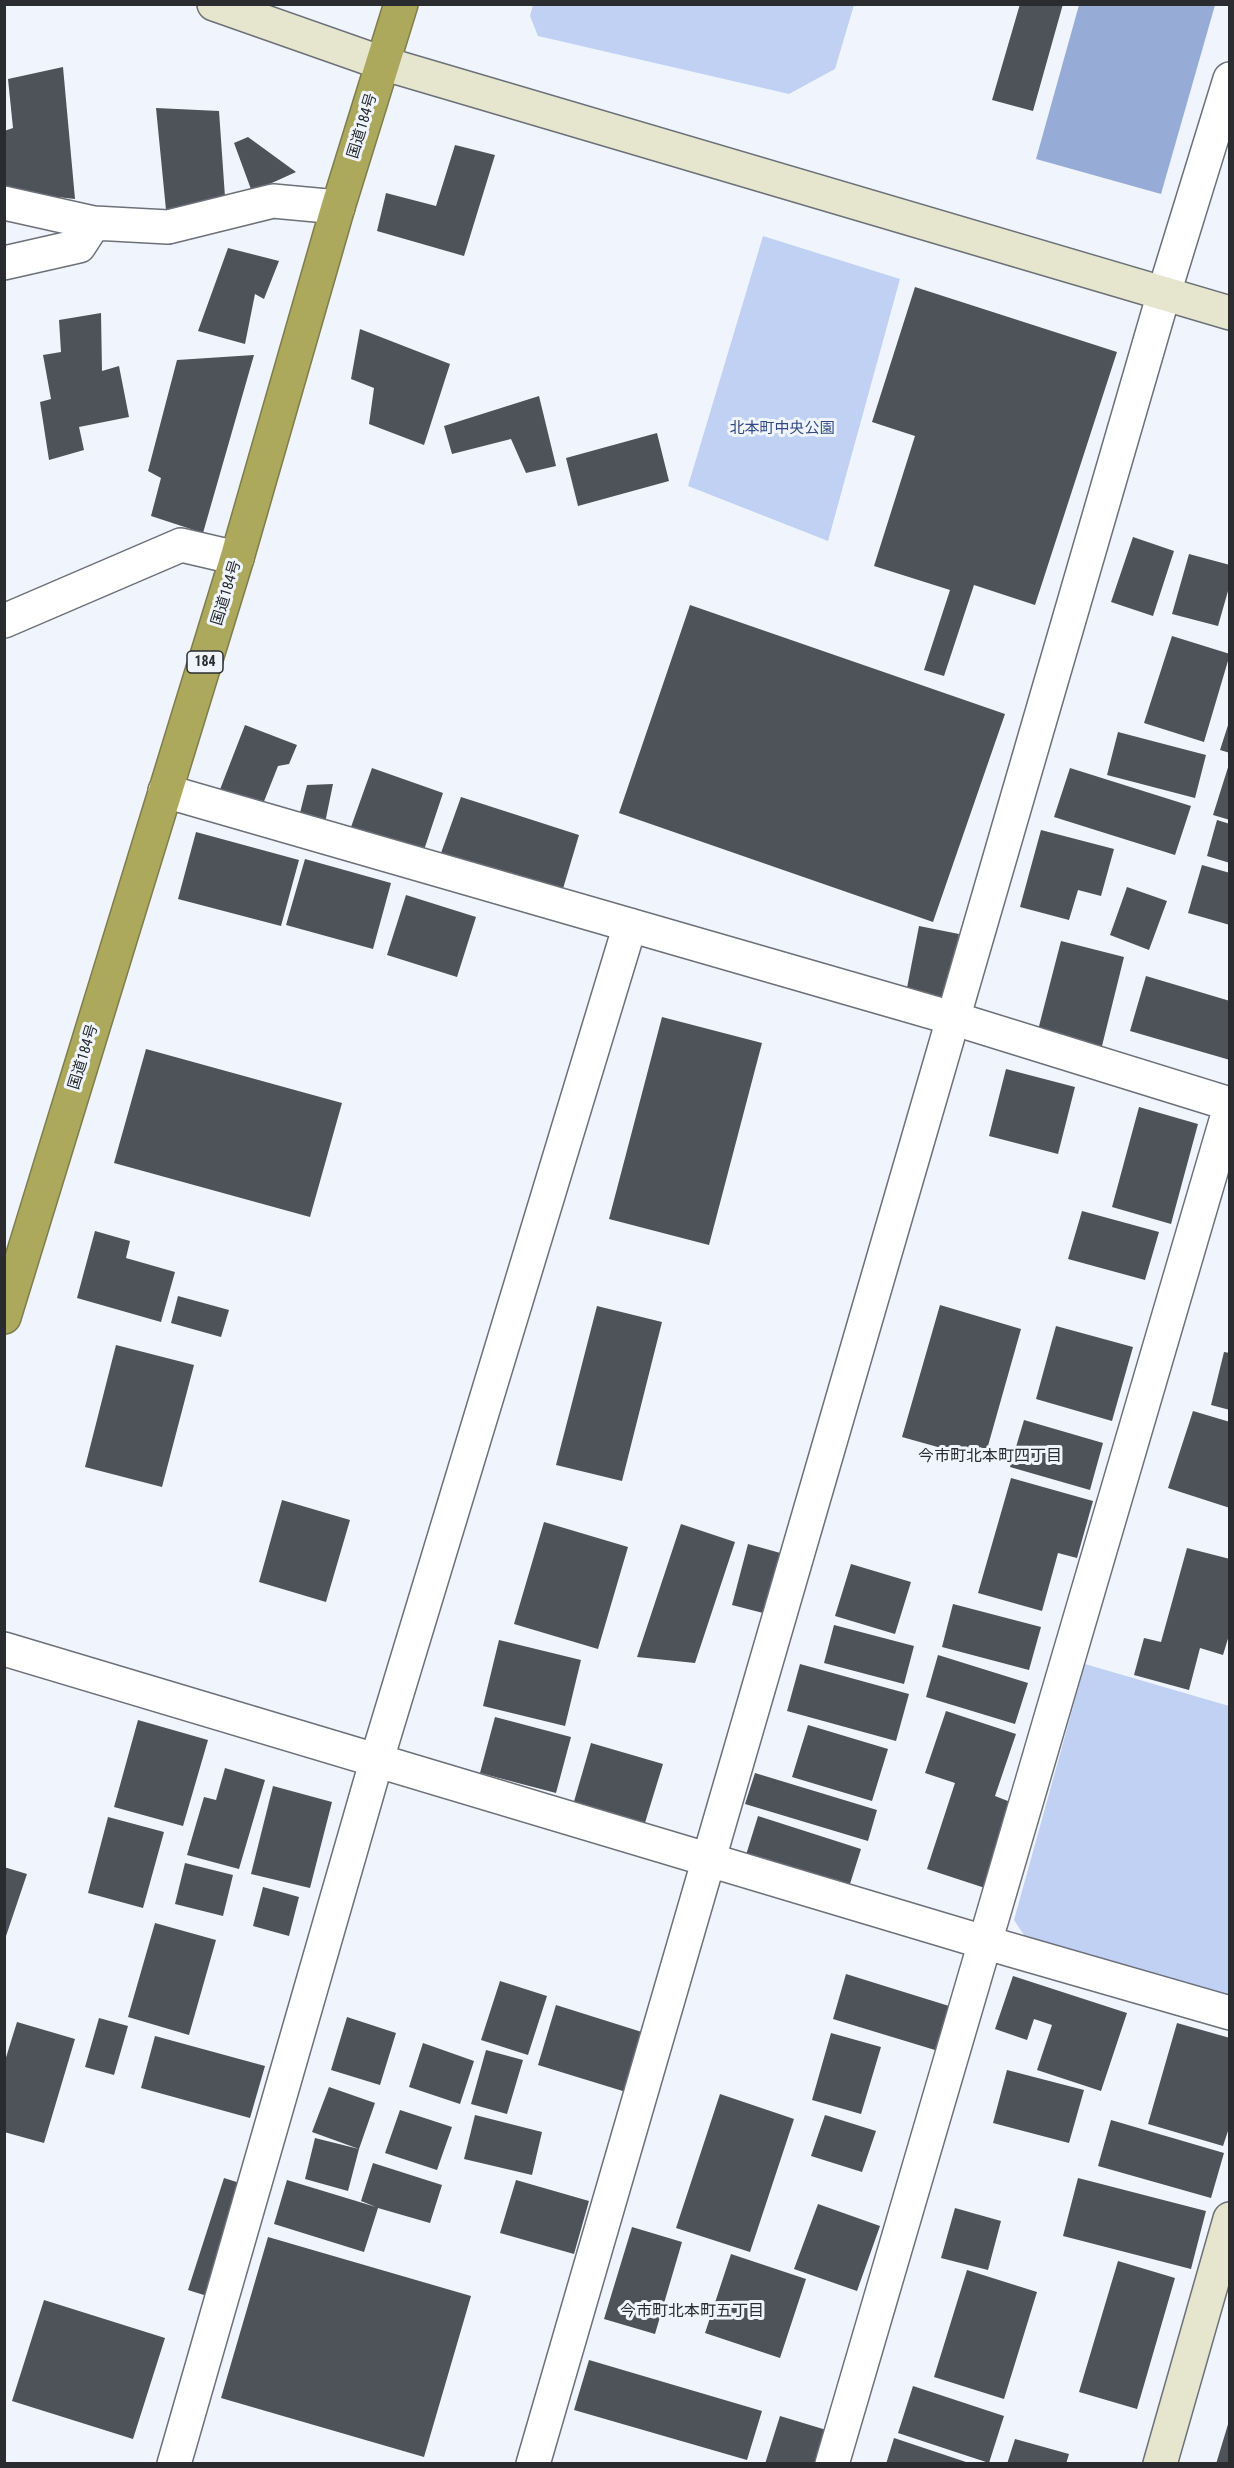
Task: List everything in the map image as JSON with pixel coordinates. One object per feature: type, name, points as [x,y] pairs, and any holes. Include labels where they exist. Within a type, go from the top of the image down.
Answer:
[{"type":"highway","name":"国道184号","points":[[4,1317],[237,558],[338,207],[401,4]]},
{"type":"street","points":[[214,4],[382,63],[1230,313]]},
{"type":"street","points":[[533,2463],[952,1018],[1164,293],[1230,79]]},
{"type":"street","points":[[4,203],[94,223],[168,226],[273,201],[338,207]]},
{"type":"street","points":[[4,263],[79,246],[94,223]]},
{"type":"street","points":[[4,621],[181,545],[237,558]]},
{"type":"street","points":[[165,791],[952,1018],[1230,1105],[987,1943],[832,2463]]},
{"type":"street","points":[[174,2463],[377,1759],[630,925]]},
{"type":"street","points":[[4,1649],[987,1943],[1230,2013]]},
{"type":"street","points":[[1160,2463],[1230,2219]]},
{"type":"green space","points":[[533,4],[854,5],[835,69],[789,94],[538,36],[530,16]]},
{"type":"green space","name":"北本町中央公園","points":[[763,236],[900,279],[828,541],[688,486]]},
{"type":"green space","points":[[1085,1664],[1229,1706],[1229,2000],[1026,1938],[1014,1920]]},
{"type":"shaded area","points":[[1079,5],[1215,5],[1161,194],[1036,159]]},
{"type":"building","points":[[1020,4],[1063,4],[1033,111],[992,100]]},
{"type":"building","points":[[63,67],[75,199],[4,191],[4,131],[13,128],[8,79]]},
{"type":"building","points":[[156,108],[219,111],[225,197],[166,210]]},
{"type":"building","points":[[248,137],[296,172],[252,192],[234,143]]},
{"type":"building","points":[[455,145],[495,155],[464,256],[377,231],[386,193],[436,206]]},
{"type":"building","points":[[228,248],[279,261],[264,299],[255,294],[245,344],[198,331]]},
{"type":"building","points":[[915,287],[1117,352],[1035,605],[974,585],[944,676],[924,670],[950,590],[874,566],[915,436],[872,422]]},
{"type":"building","points":[[101,313],[102,371],[119,366],[129,417],[79,427],[84,450],[49,460],[40,402],[51,399],[43,355],[61,352],[59,320]]},
{"type":"building","points":[[360,329],[450,364],[424,445],[369,424],[374,388],[351,379]]},
{"type":"building","points":[[254,355],[203,533],[151,516],[161,478],[148,471],[177,360]]},
{"type":"building","points":[[539,396],[556,466],[526,473],[511,439],[452,454],[444,426]]},
{"type":"building","points":[[657,433],[669,481],[578,506],[566,458]]},
{"type":"building","points":[[1133,537],[1174,551],[1153,616],[1111,602]]},
{"type":"building","points":[[1189,554],[1230,565],[1230,584],[1218,626],[1172,614]]},
{"type":"building","points":[[690,605],[1005,714],[933,922],[619,813]]},
{"type":"building","points":[[1172,636],[1230,654],[1204,742],[1144,723]]},
{"type":"building","points":[[1230,719],[1230,753],[1220,750]]},
{"type":"building","points":[[245,725],[297,745],[289,764],[278,766],[261,809],[219,792]]},
{"type":"building","points":[[1118,732],[1206,755],[1195,798],[1107,775]]},
{"type":"building","points":[[1230,761],[1230,820],[1213,815]]},
{"type":"building","points":[[372,768],[443,793],[423,853],[351,827]]},
{"type":"building","points":[[1070,768],[1191,806],[1175,855],[1054,817]]},
{"type":"building","points":[[333,784],[325,823],[299,817],[307,785]]},
{"type":"building","points":[[461,797],[579,835],[562,892],[441,853]]},
{"type":"building","points":[[1217,820],[1230,824],[1230,863],[1207,856]]},
{"type":"building","points":[[1041,830],[1114,849],[1101,896],[1078,890],[1069,920],[1020,907]]},
{"type":"building","points":[[196,832],[299,860],[281,926],[178,899]]},
{"type":"building","points":[[305,859],[391,883],[373,949],[286,925]]},
{"type":"building","points":[[1202,865],[1230,873],[1230,925],[1188,913]]},
{"type":"building","points":[[1127,887],[1167,901],[1149,950],[1110,935]]},
{"type":"building","points":[[406,895],[476,917],[457,977],[387,955]]},
{"type":"building","points":[[919,926],[959,934],[946,1000],[906,993]]},
{"type":"building","points":[[1061,941],[1124,957],[1101,1050],[1037,1034]]},
{"type":"building","points":[[1146,976],[1230,1001],[1230,1060],[1130,1031]]},
{"type":"building","points":[[662,1017],[762,1043],[709,1245],[609,1219]]},
{"type":"building","points":[[146,1049],[342,1103],[310,1217],[114,1163]]},
{"type":"building","points":[[1006,1069],[1075,1087],[1058,1154],[989,1136]]},
{"type":"building","points":[[1139,1107],[1198,1124],[1171,1224],[1112,1207]]},
{"type":"building","points":[[1082,1211],[1159,1232],[1145,1280],[1068,1259]]},
{"type":"building","points":[[95,1231],[130,1241],[126,1258],[175,1272],[161,1322],[77,1298]]},
{"type":"building","points":[[178,1296],[229,1310],[221,1337],[171,1323]]},
{"type":"building","points":[[940,1305],[1021,1329],[984,1460],[902,1437]]},
{"type":"building","points":[[597,1306],[662,1322],[622,1481],[556,1465]]},
{"type":"building","points":[[1056,1326],[1133,1347],[1112,1421],[1036,1399]]},
{"type":"building","points":[[116,1345],[194,1365],[162,1487],[85,1467]]},
{"type":"building","points":[[1224,1352],[1230,1353],[1230,1410],[1211,1405]]},
{"type":"building","points":[[1193,1411],[1230,1422],[1230,1508],[1168,1488]]},
{"type":"building","points":[[1024,1420],[1103,1443],[1090,1490],[1010,1467]]},
{"type":"building","points":[[1011,1478],[1093,1501],[1077,1558],[1058,1553],[1042,1611],[978,1593]]},
{"type":"building","points":[[282,1500],[350,1520],[326,1602],[259,1582]]},
{"type":"building","points":[[544,1522],[628,1547],[598,1649],[514,1624]]},
{"type":"building","points":[[681,1524],[735,1542],[695,1663],[637,1657]]},
{"type":"building","points":[[748,1544],[784,1554],[767,1614],[732,1605]]},
{"type":"building","points":[[1187,1548],[1230,1559],[1230,1632],[1223,1655],[1200,1648],[1189,1690],[1134,1675],[1144,1638],[1161,1642]]},
{"type":"building","points":[[851,1564],[911,1582],[895,1634],[835,1616]]},
{"type":"building","points":[[953,1604],[1041,1627],[1029,1670],[942,1647]]},
{"type":"building","points":[[834,1625],[914,1646],[904,1684],[824,1663]]},
{"type":"building","points":[[499,1640],[581,1660],[565,1726],[483,1706]]},
{"type":"building","points":[[938,1655],[1028,1683],[1015,1724],[926,1697]]},
{"type":"building","points":[[800,1664],[909,1694],[896,1741],[787,1711]]},
{"type":"building","points":[[946,1711],[1016,1734],[995,1796],[1013,1803],[985,1888],[927,1869],[955,1783],[925,1773]]},
{"type":"building","points":[[495,1717],[571,1737],[556,1793],[480,1773]]},
{"type":"building","points":[[138,1720],[208,1740],[183,1826],[114,1807]]},
{"type":"building","points":[[808,1725],[888,1749],[872,1801],[792,1777]]},
{"type":"building","points":[[591,1743],[663,1764],[644,1826],[573,1805]]},
{"type":"building","points":[[225,1768],[265,1780],[239,1869],[187,1855],[204,1797],[216,1800]]},
{"type":"building","points":[[755,1773],[877,1810],[868,1841],[745,1804]]},
{"type":"building","points":[[273,1786],[332,1802],[310,1888],[251,1874]]},
{"type":"building","points":[[758,1816],[861,1849],[849,1887],[746,1855]]},
{"type":"building","points":[[108,1817],[164,1832],[143,1908],[88,1893]]},
{"type":"building","points":[[185,1863],[233,1875],[223,1916],[175,1904]]},
{"type":"building","points":[[4,1867],[27,1874],[5,1939],[4,1939]]},
{"type":"building","points":[[263,1887],[299,1897],[289,1936],[253,1926]]},
{"type":"building","points":[[155,1923],[216,1940],[189,2035],[128,2017]]},
{"type":"building","points":[[846,1974],[949,2006],[935,2050],[833,2019]]},
{"type":"building","points":[[1013,1976],[1127,2013],[1101,2091],[1037,2070],[1052,2025],[1034,2019],[1027,2040],[995,2029]]},
{"type":"building","points":[[500,1981],[547,1996],[528,2055],[481,2040]]},
{"type":"building","points":[[556,2005],[645,2033],[626,2092],[538,2065]]},
{"type":"building","points":[[347,2017],[396,2033],[380,2085],[331,2070]]},
{"type":"building","points":[[99,2018],[128,2026],[114,2075],[85,2067]]},
{"type":"building","points":[[17,2022],[75,2039],[44,2143],[4,2132],[4,2064]]},
{"type":"building","points":[[1177,2023],[1230,2038],[1230,2125],[1223,2146],[1148,2124]]},
{"type":"building","points":[[831,2033],[881,2047],[861,2114],[812,2100]]},
{"type":"building","points":[[155,2036],[265,2066],[250,2118],[141,2088]]},
{"type":"building","points":[[423,2043],[474,2061],[460,2104],[409,2087]]},
{"type":"building","points":[[486,2050],[523,2060],[507,2114],[471,2104]]},
{"type":"building","points":[[1007,2070],[1084,2090],[1069,2143],[993,2123]]},
{"type":"building","points":[[329,2087],[375,2103],[359,2149],[312,2132]]},
{"type":"building","points":[[720,2094],[794,2119],[750,2252],[676,2228]]},
{"type":"building","points":[[400,2110],[452,2127],[437,2170],[385,2153]]},
{"type":"building","points":[[475,2115],[542,2132],[532,2175],[464,2159]]},
{"type":"building","points":[[825,2115],[876,2131],[862,2172],[811,2156]]},
{"type":"building","points":[[1111,2120],[1224,2153],[1211,2198],[1098,2166]]},
{"type":"building","points":[[315,2138],[359,2149],[348,2191],[305,2179]]},
{"type":"building","points":[[373,2163],[442,2185],[430,2223],[378,2208],[364,2252],[274,2224],[287,2180],[376,2207],[361,2201]]},
{"type":"building","points":[[224,2178],[243,2184],[207,2296],[188,2290]]},
{"type":"building","points":[[1078,2178],[1206,2211],[1191,2269],[1063,2236]]},
{"type":"building","points":[[516,2180],[589,2201],[574,2254],[500,2233]]},
{"type":"building","points":[[818,2204],[880,2226],[857,2291],[794,2269]]},
{"type":"building","points":[[955,2208],[1001,2221],[988,2270],[941,2258]]},
{"type":"building","points":[[632,2227],[682,2242],[655,2334],[604,2319]]},
{"type":"building","points":[[268,2237],[471,2296],[424,2457],[221,2398]]},
{"type":"building","points":[[731,2254],[806,2279],[780,2358],[705,2333]]},
{"type":"building","points":[[1118,2261],[1175,2278],[1137,2409],[1079,2392]]},
{"type":"building","points":[[967,2270],[1037,2292],[1004,2399],[934,2377]]},
{"type":"building","points":[[44,2300],[165,2338],[133,2439],[12,2401]]},
{"type":"building","points":[[589,2360],[762,2411],[747,2460],[574,2410]]},
{"type":"building","points":[[913,2386],[1004,2416],[989,2463],[898,2433]]},
{"type":"building","points":[[780,2416],[833,2432],[824,2464],[765,2464]]},
{"type":"building","points":[[1229,2421],[1230,2464],[1216,2464]]},
{"type":"building","points":[[894,2438],[969,2463],[969,2464],[886,2464]]},
{"type":"building","points":[[1015,2439],[1069,2454],[1066,2464],[1007,2464]]},
{"type":"district","name":"今市町北本町四丁目","points":[[990,1457]]},
{"type":"district","name":"今市町北本町五丁目","points":[[692,2312]]}]
